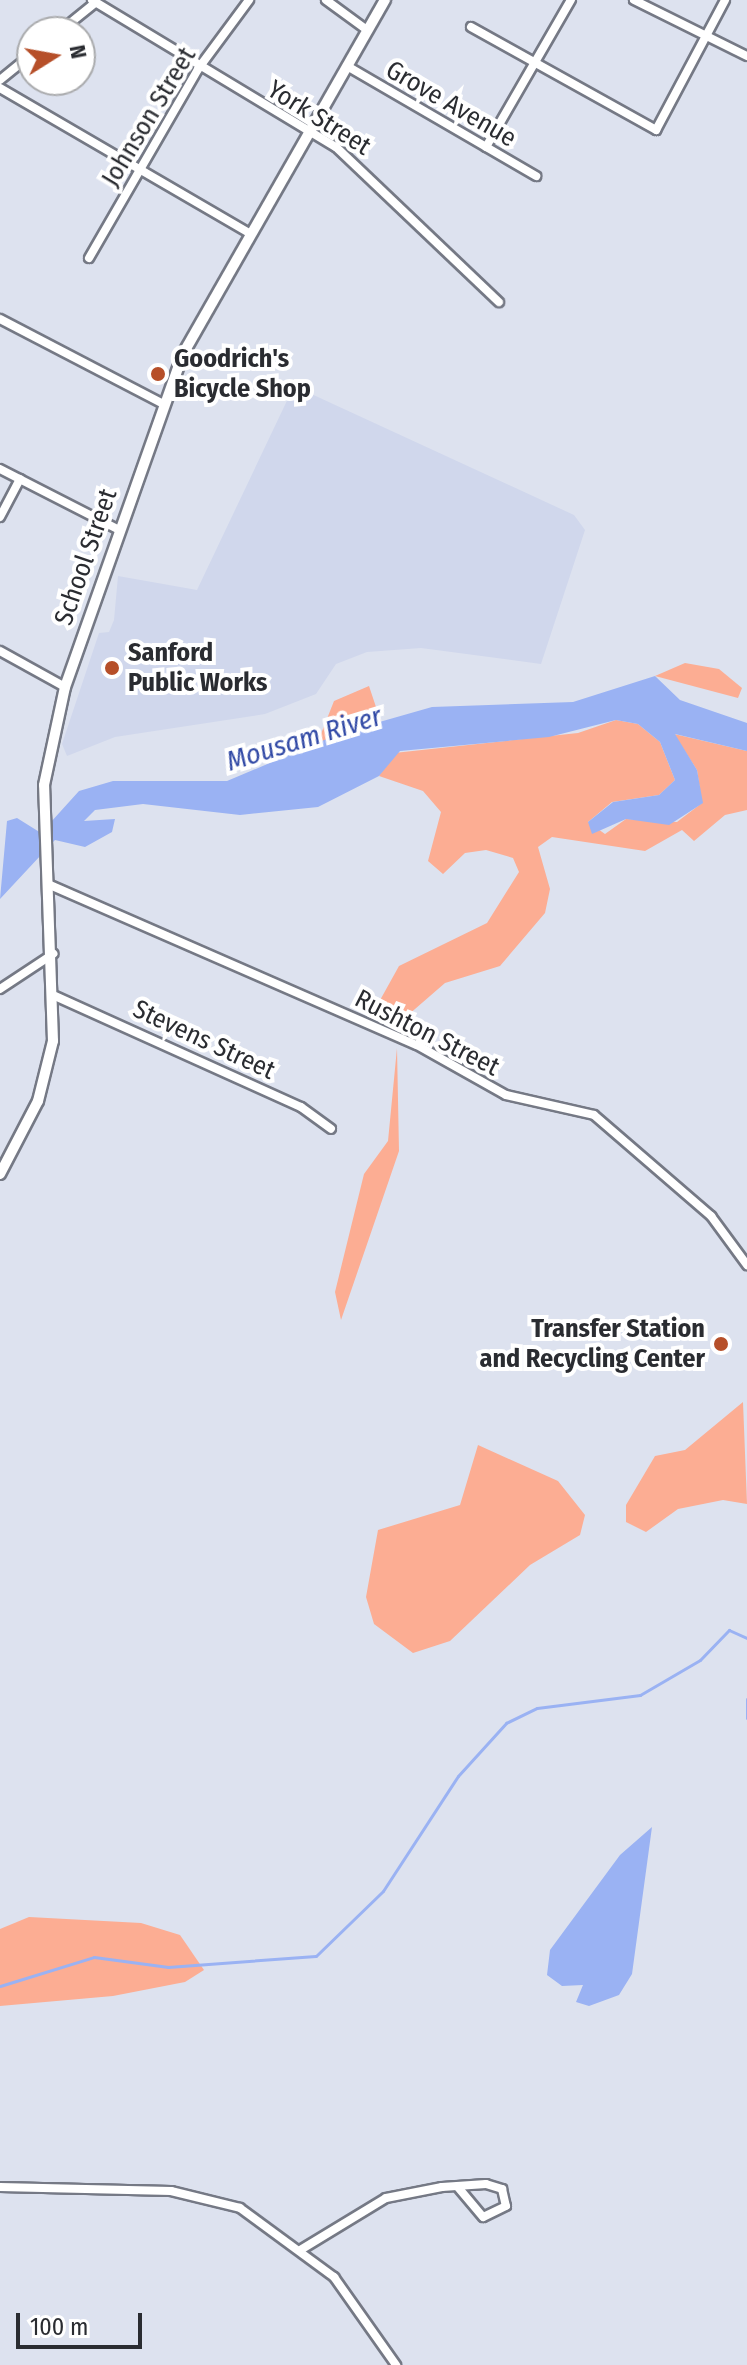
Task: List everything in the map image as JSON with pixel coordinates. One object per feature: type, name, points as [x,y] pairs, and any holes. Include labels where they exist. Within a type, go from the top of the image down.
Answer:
[{"type":"street","name":"Johnson Street","points":[[89,258],[198,69],[249,0]]},
{"type":"street","points":[[326,0],[367,30]]},
{"type":"street","name":"School Street","points":[[0,1174],[45,1084],[55,996],[46,826],[47,755],[65,687],[163,404],[249,233],[385,0]]},
{"type":"street","points":[[486,147],[571,0]]},
{"type":"street","points":[[634,0],[747,56]]},
{"type":"street","points":[[471,27],[656,130],[725,0]]},
{"type":"street","name":"York Street","points":[[94,1],[198,69],[308,132],[369,173],[499,302]]},
{"type":"street","points":[[77,16],[94,1]]},
{"type":"street","name":"Grove Avenue","points":[[347,66],[536,176]]},
{"type":"street","points":[[0,80],[16,67]]},
{"type":"street","points":[[0,88],[249,233]]},
{"type":"street","points":[[0,319],[163,404]]},
{"type":"street","points":[[0,469],[119,530]]},
{"type":"street","points":[[0,517],[20,479]]},
{"type":"street","points":[[0,651],[65,687]]},
{"type":"street","name":"Rushton Street","points":[[50,885],[417,1045],[506,1095],[594,1115],[711,1216],[747,1265]]},
{"type":"street","points":[[0,989],[54,953]]},
{"type":"street","name":"Stevens Street","points":[[55,996],[301,1107],[331,1129]]},
{"type":"street","points":[[0,2187],[91,2184],[203,2196],[240,2208],[302,2249],[364,2313],[396,2365]]},
{"type":"street","points":[[302,2249],[368,2205],[457,2186],[497,2186],[506,2206],[483,2217],[457,2186]]},
{"type":"shaded area","name":"Sanford Public Works","points":[[294,386],[574,515],[585,530],[541,664],[421,648],[367,652],[336,664],[316,694],[265,714],[115,737],[67,756],[62,744],[99,633],[109,632],[114,620],[118,576],[197,590]]},
{"type":"shaded area","points":[[685,663],[719,669],[742,688],[738,698],[655,676]]},
{"type":"shaded area","points":[[369,686],[382,725],[341,733],[315,749],[334,701]]},
{"type":"shaded area","points":[[616,720],[638,724],[660,742],[675,780],[659,795],[612,802],[588,822],[605,834],[626,819],[677,822],[702,803],[697,770],[674,734],[747,751],[747,810],[725,815],[694,841],[682,830],[645,851],[552,837],[538,847],[550,889],[545,913],[500,966],[445,983],[400,1022],[374,1011],[399,966],[487,923],[519,872],[513,858],[486,850],[465,853],[443,874],[428,861],[441,812],[423,791],[379,776],[394,753],[578,733]]},
{"type":"shaded area","points":[[397,1048],[399,1151],[341,1320],[335,1292],[364,1174],[388,1141]]},
{"type":"shaded area","points":[[743,1402],[747,1504],[723,1500],[678,1509],[646,1532],[626,1522],[626,1505],[655,1456],[685,1450]]},
{"type":"shaded area","points":[[478,1445],[558,1481],[585,1515],[580,1535],[530,1565],[450,1641],[413,1653],[374,1624],[366,1597],[378,1530],[460,1505]]},
{"type":"shaded area","points":[[29,1917],[141,1923],[180,1935],[204,1970],[185,1982],[113,1996],[0,2006],[0,1929]]},
{"type":"water","points":[[655,676],[680,700],[747,723],[747,751],[675,734],[697,770],[703,803],[669,825],[626,819],[592,834],[588,822],[613,802],[659,795],[675,780],[660,742],[638,724],[616,720],[549,737],[400,751],[379,776],[318,807],[240,815],[143,804],[95,810],[84,821],[115,819],[112,832],[85,847],[55,840],[0,899],[7,821],[17,818],[41,833],[79,791],[113,781],[227,781],[341,733],[432,707],[573,702]]},
{"type":"water","points":[[652,1827],[632,1974],[619,1995],[589,2006],[576,2002],[583,1985],[562,1986],[547,1975],[550,1950],[620,1855]]},
{"type":"waterway","points":[[0,1986],[94,1957],[168,1967],[316,1956],[383,1891],[458,1776],[506,1723],[537,1708],[640,1695],[700,1660],[729,1630],[747,1638]]},
{"type":"waterway","points":[[747,1699],[747,1718]]},
{"type":"place","name":"Goodrich's Bicycle Shop","points":[[158,374]]},
{"type":"place","name":"Sanford Public Works","points":[[112,668]]},
{"type":"place","name":"Transfer Station and Recycling Center","points":[[721,1344]]},
{"type":"water label","name":"Mousam River","points":[[304,739]]}]
